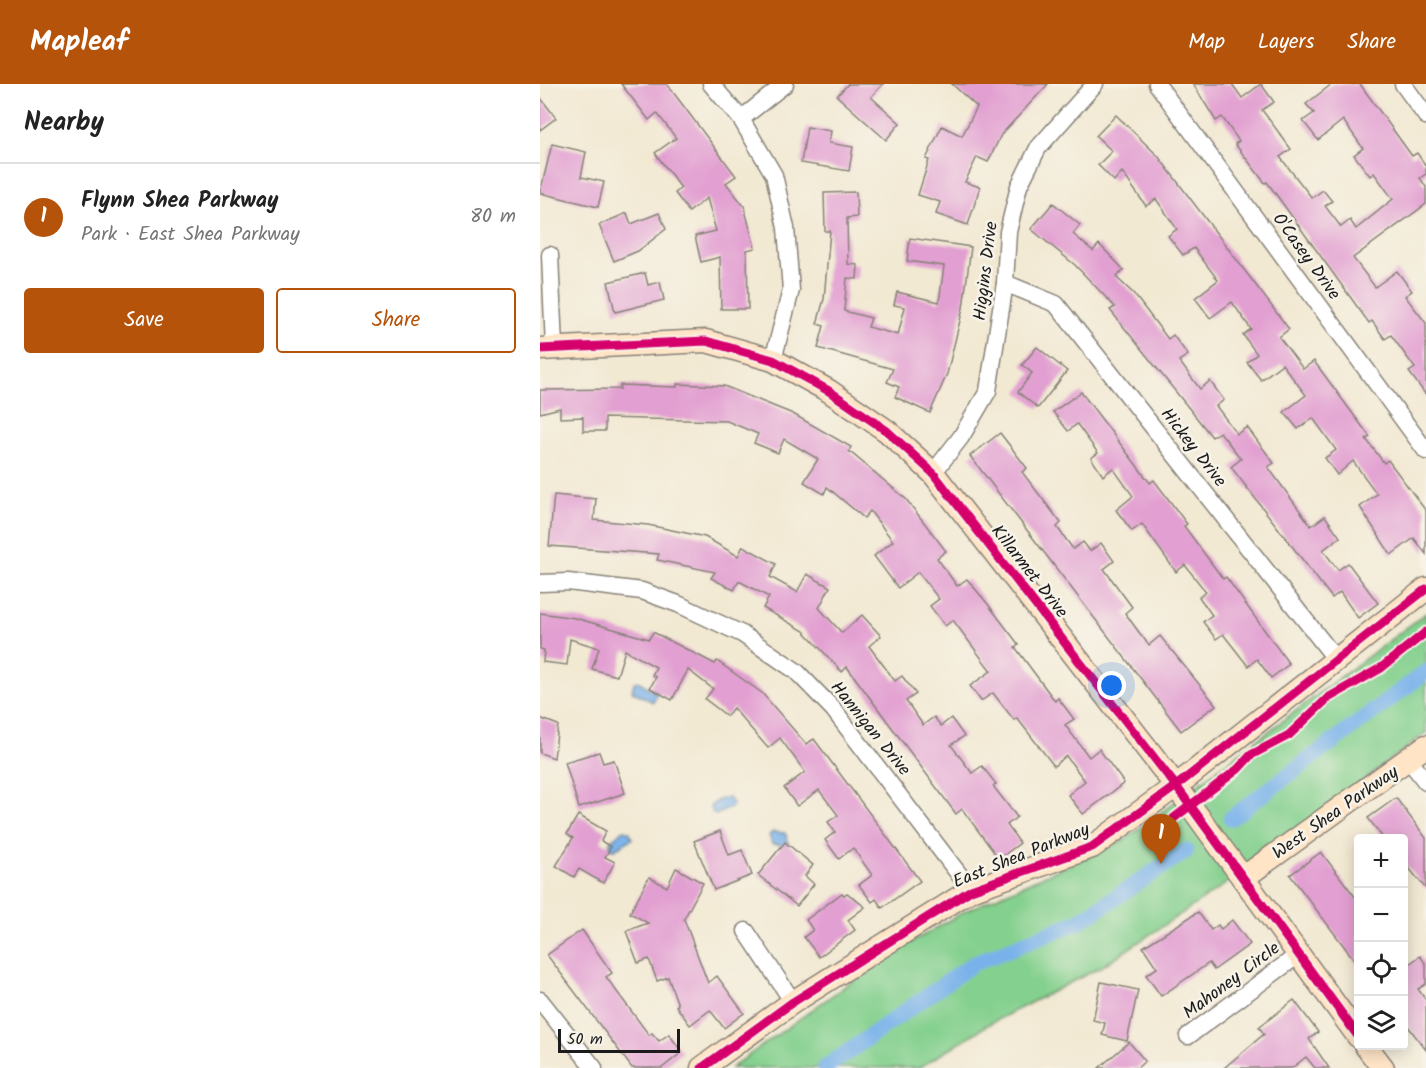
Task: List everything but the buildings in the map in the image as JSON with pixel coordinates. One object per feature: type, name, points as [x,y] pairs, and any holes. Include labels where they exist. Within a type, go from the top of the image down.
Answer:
[{"type":"street","points":[[711,84],[741,118],[774,175],[786,228],[790,290],[773,360]]},
{"type":"street","points":[[741,118],[785,84]]},
{"type":"street","name":"Higgins Drive","points":[[933,472],[961,437],[988,391],[1005,283],[1008,232],[1019,186],[1038,148],[1095,84]]},
{"type":"street","name":"O'Casey Drive","points":[[1157,84],[1426,451]]},
{"type":"street","points":[[1402,84],[1426,116]]},
{"type":"street","points":[[547,348],[550,255]]},
{"type":"street","name":"Hickey Drive","points":[[1005,283],[1056,304],[1335,658]]},
{"type":"street","name":"Killarmet Drive","points":[[547,348],[706,341],[773,360],[829,391],[887,431],[933,472],[1176,786],[1354,1028]]},
{"type":"street","name":"Hannigan Drive","points":[[540,583],[568,582],[651,594],[742,634],[796,671],[833,709],[971,890]]},
{"type":"street","name":"East Shea Parkway","points":[[702,1068],[793,1002],[971,890],[1092,847],[1176,786],[1335,658],[1426,589]]},
{"type":"street","points":[[1418,753],[1426,782]]},
{"type":"street","name":"West Shea Parkway","points":[[1243,878],[1418,753]]},
{"type":"street","points":[[746,931],[793,1002]]},
{"type":"street","name":"Mahoney Circle","points":[[1188,1036],[1298,955]]},
{"type":"street","points":[[540,999],[594,1068]]},
{"type":"street","points":[[1369,1050],[1383,1068]]},
{"type":"green space","points":[[1426,613],[1426,733],[1220,888],[1101,967],[989,1024],[919,1068],[731,1068],[883,959],[965,911],[1124,840]]},
{"type":"water","points":[[638,681],[657,693],[653,702],[632,691],[634,682]]},
{"type":"water","points":[[727,797],[733,803],[732,807],[716,815],[713,813],[710,807],[716,801]]},
{"type":"water","points":[[624,830],[630,832],[632,839],[613,850],[610,847],[610,841]]},
{"type":"water","points":[[773,832],[785,833],[789,843],[786,845],[772,844],[769,835]]},
{"type":"waterway","points":[[1231,818],[1426,672]]},
{"type":"waterway","points":[[825,1068],[974,963],[1078,922],[1186,851]]},
{"type":"cycle path","points":[[540,349],[706,341],[773,360],[829,391],[887,431],[933,473],[1176,786],[1354,1031]]},
{"type":"cycle path","points":[[702,1068],[793,1002],[971,890],[1092,847],[1176,786],[1426,589]]},
{"type":"cycle path","points":[[1174,818],[1238,769],[1251,755],[1289,735],[1328,698],[1381,668],[1426,632]]},
{"type":"place","name":"Flynn Shea Parkway","points":[[1161,864]]}]
